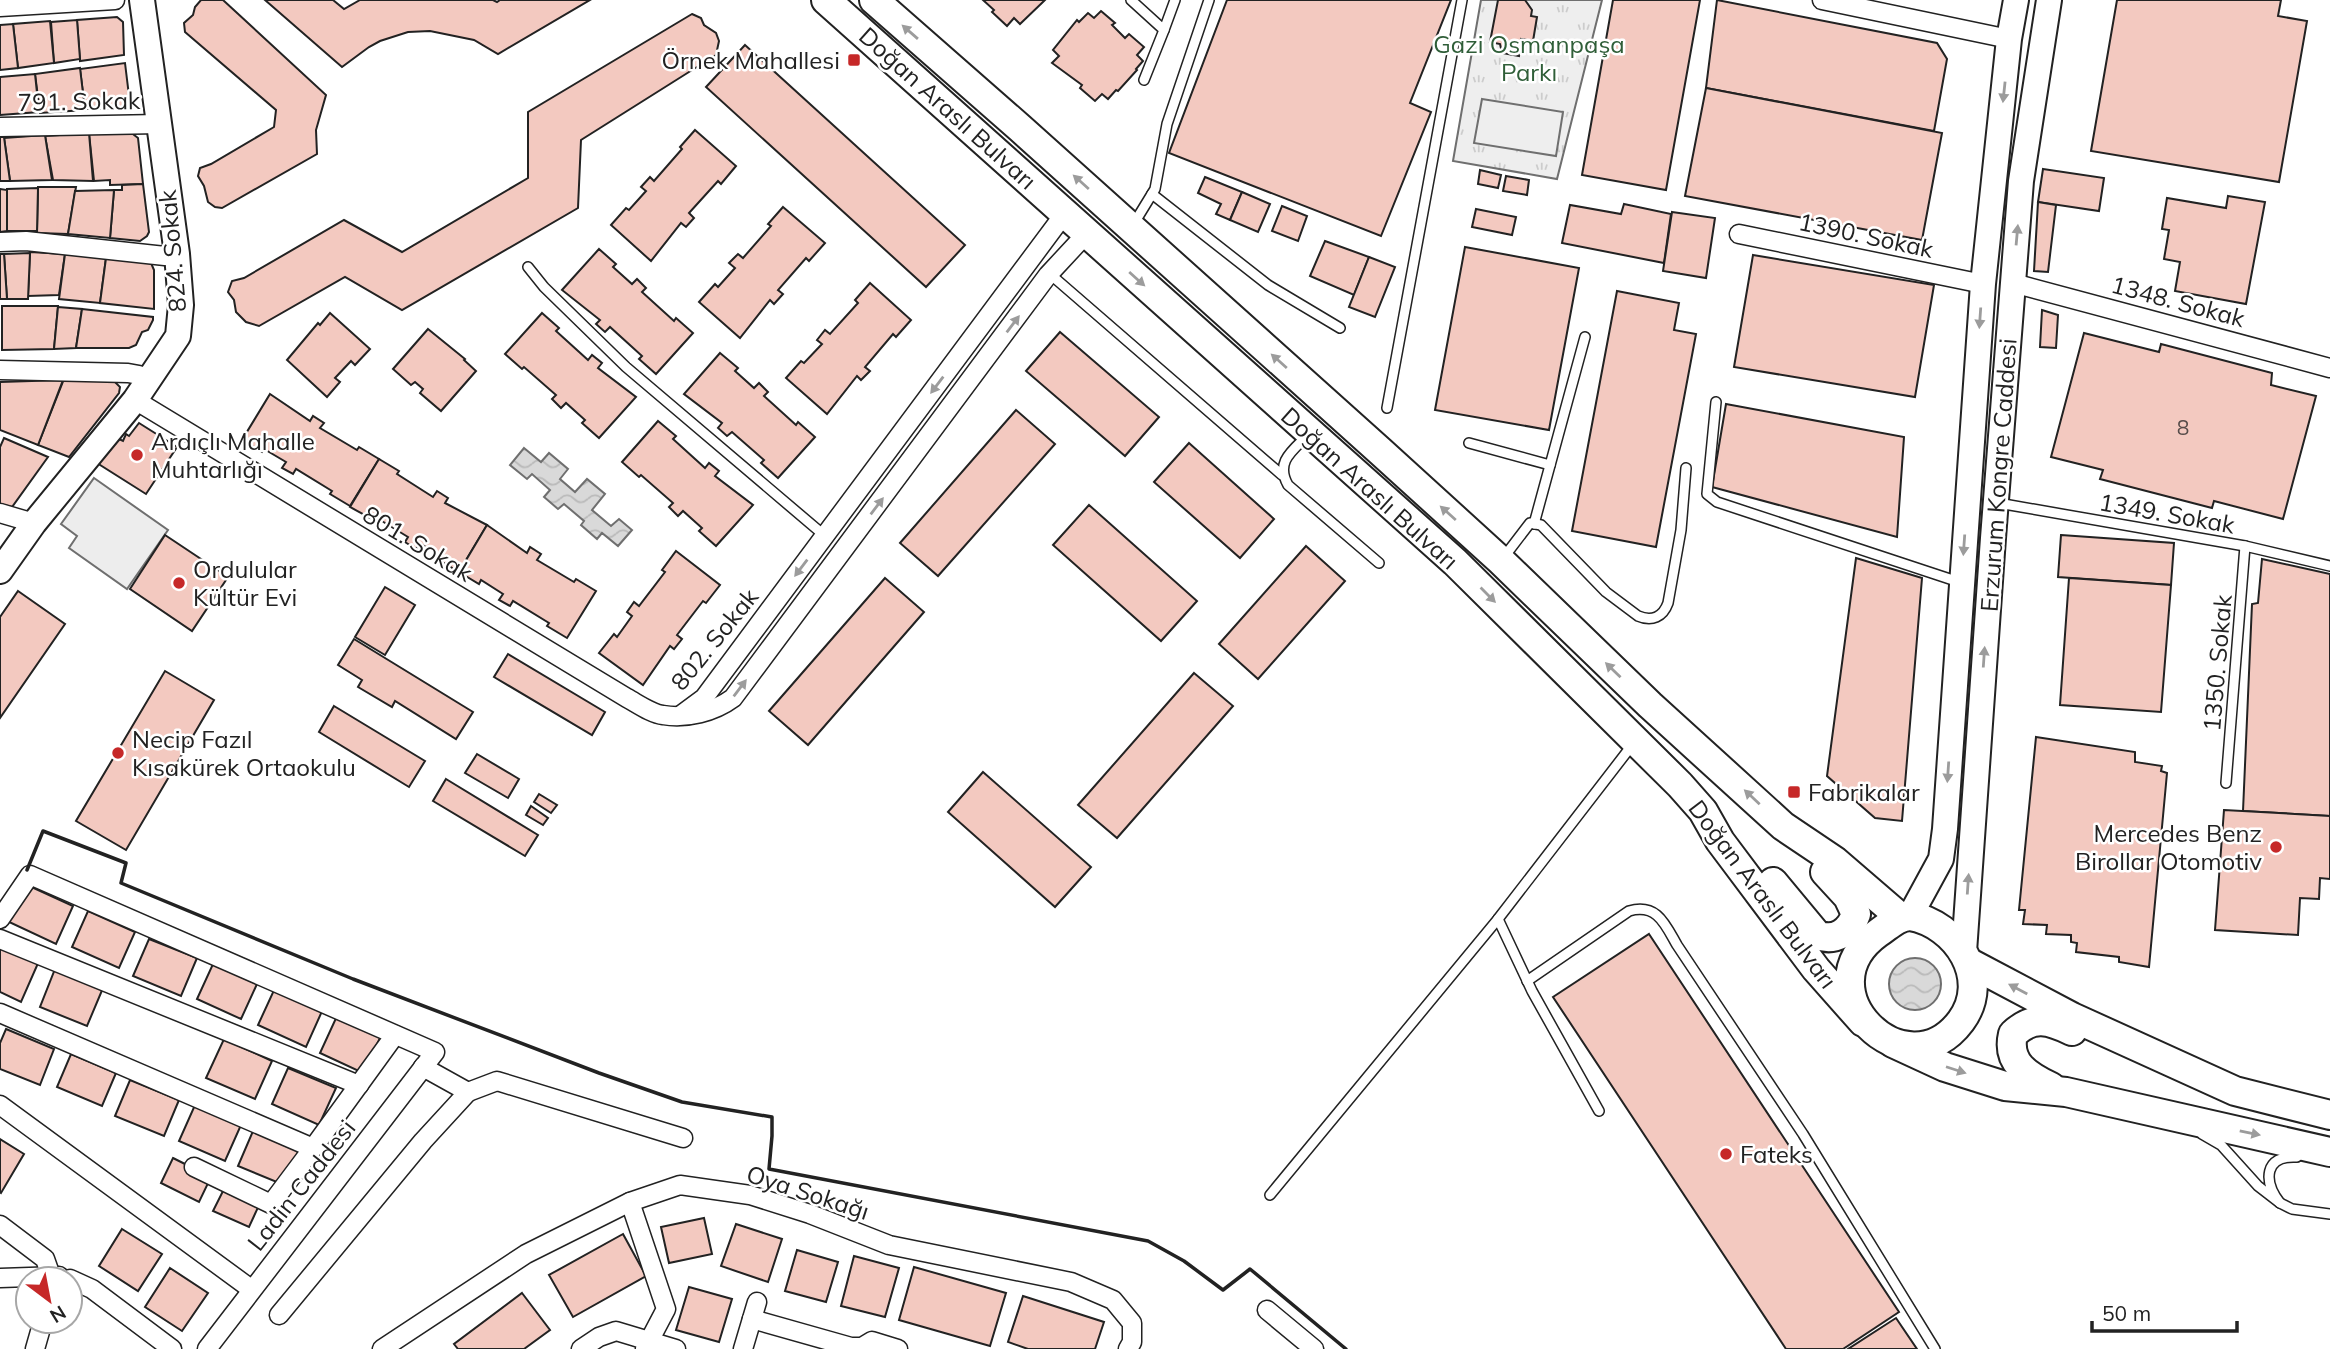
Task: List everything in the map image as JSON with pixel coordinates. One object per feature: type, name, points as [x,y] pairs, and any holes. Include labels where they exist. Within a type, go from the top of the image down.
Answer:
[{"type":"main road","name":"824. Sokak","points":[[0,570],[34,523],[141,390],[177,336],[181,305],[177,254],[142,0]]},
{"type":"main road","name":"Doğan Araslı Bulvarı","points":[[826,0],[1455,562],[1703,811],[1720,841],[1816,969],[1863,1022]]},
{"type":"main road","name":"Doğan Araslı Bulvarı","points":[[874,0],[1501,561],[1650,705],[1783,826],[1835,861],[1905,917]]},
{"type":"main road","name":"Erzurum Kongre Caddesi","points":[[1905,917],[1941,859],[1983,284],[2009,39],[2016,0]]},
{"type":"main road","name":"Erzurum Kongre Caddesi","points":[[1967,958],[1996,503],[2021,181],[2049,0]]},
{"type":"main road","points":[[1703,811],[1726,828],[1817,935],[1836,937],[1853,923],[1856,914],[1853,905],[1783,826]]},
{"type":"main road","points":[[1893,1043],[1906,1046],[1930,1043],[1942,1038],[1967,1012],[1973,993],[1973,975],[1967,958],[1948,935],[1919,918],[1905,917],[1864,946],[1853,967],[1853,1002],[1863,1022],[1872,1031],[1893,1043],[1945,1067],[2005,1086],[2066,1092],[2330,1152]]},
{"type":"main road","points":[[1967,958],[2073,1017],[2235,1091]]},
{"type":"main road","points":[[2066,1092],[2032,1077],[2018,1066],[2012,1054],[2011,1041],[2013,1034],[2022,1025],[2036,1020],[2048,1021],[2134,1062],[2183,1080],[2330,1115]]},
{"type":"street","points":[[0,7],[115,0]]},
{"type":"street","points":[[1822,0],[2009,39]]},
{"type":"street","name":"791. Sokak","points":[[0,127],[159,124]]},
{"type":"street","name":"802. Sokak","points":[[681,715],[704,698],[1065,213]]},
{"type":"street","name":"802. Sokak","points":[[681,715],[701,714],[721,707],[733,698],[1050,274],[1087,233]]},
{"type":"street","name":"1390. Sokak","points":[[1739,234],[1983,284]]},
{"type":"street","points":[[0,242],[26,241],[165,256],[177,254]]},
{"type":"street","name":"1348. Sokak","points":[[2013,283],[2330,368]]},
{"type":"street","name":"801. Sokak","points":[[0,370],[139,375],[141,390],[627,698],[662,716],[681,715]]},
{"type":"street","points":[[0,513],[34,523]]},
{"type":"street","points":[[0,919],[30,875],[395,1035],[271,1204],[194,1167]]},
{"type":"street","points":[[0,939],[359,1085]]},
{"type":"street","points":[[0,1013],[313,1148]]},
{"type":"street","name":"Ladin Caddesi","points":[[207,1349],[435,1052],[395,1035]]},
{"type":"street","points":[[423,1067],[468,1093]]},
{"type":"street","points":[[279,1315],[423,1141],[468,1093],[497,1081],[683,1138]]},
{"type":"street","points":[[0,1105],[251,1289]]},
{"type":"street","name":"Oya Sokağı","points":[[382,1349],[526,1254],[630,1202],[680,1185],[750,1195],[810,1214],[889,1245],[1071,1282],[1113,1300],[1132,1323],[1132,1342],[1128,1349]]},
{"type":"street","points":[[630,1202],[666,1309],[646,1345]]},
{"type":"street","points":[[0,1225],[51,1265]]},
{"type":"street","points":[[84,1286],[92,1289],[172,1349]]},
{"type":"street","points":[[743,1349],[754,1310],[850,1347],[862,1347],[872,1341],[898,1349]]},
{"type":"street","points":[[1267,1310],[1314,1349]]},
{"type":"street","points":[[581,1349],[599,1337],[617,1331],[646,1345],[676,1349]]},
{"type":"lane","points":[[1131,0],[1164,30]]},
{"type":"lane","points":[[1144,80],[1175,0]]},
{"type":"lane","points":[[1131,228],[1155,189],[1167,124],[1209,0]]},
{"type":"lane","points":[[1387,408],[1462,0]]},
{"type":"lane","points":[[1152,194],[1268,285],[1340,327]]},
{"type":"lane","points":[[528,267],[544,288],[626,367],[825,536]]},
{"type":"lane","points":[[1050,274],[1379,563]]},
{"type":"lane","points":[[1534,524],[1585,337]]},
{"type":"lane","points":[[1716,402],[1707,494],[1717,502],[1961,583]]},
{"type":"lane","points":[[1282,475],[1282,466],[1289,455],[1309,434]]},
{"type":"lane","points":[[1469,443],[1550,465]]},
{"type":"lane","points":[[1501,561],[1530,523],[1541,525],[1606,592],[1638,617],[1656,618],[1666,610],[1668,603],[1681,530],[1686,468]]},
{"type":"lane","name":"1349. Sokak","points":[[1996,503],[2245,547],[2330,566]]},
{"type":"lane","name":"1350. Sokak","points":[[2226,783],[2245,547]]},
{"type":"lane","points":[[1270,1195],[1498,919],[1634,742]]},
{"type":"lane","points":[[1527,981],[1629,911],[1644,909],[1660,915],[1677,945],[1803,1133],[1934,1349]]},
{"type":"lane","points":[[1498,919],[1527,981],[1599,1111]]},
{"type":"lane","points":[[2166,1114],[2221,1145],[2258,1186],[2280,1203],[2292,1209],[2330,1213]]},
{"type":"lane","points":[[2280,1203],[2273,1193],[2268,1176],[2272,1165],[2278,1159],[2289,1156],[2330,1159]]},
{"type":"green space","name":"Gazi Osmanpaşa Parkı","points":[[1481,0],[1602,0],[1557,179],[1453,161]]},
{"type":"green space","points":[[1482,99],[1563,112],[1556,156],[1474,143]]},
{"type":"shaded area","points":[[94,478],[168,530],[127,589],[69,548],[77,536],[61,524]]},
{"type":"water","points":[[524,448],[541,462],[549,453],[568,469],[560,479],[575,492],[587,479],[605,494],[592,510],[611,526],[619,519],[632,530],[618,546],[602,533],[597,539],[581,525],[584,521],[564,504],[558,509],[544,497],[550,490],[532,474],[527,479],[510,465]]},
{"type":"water","points":[[1915,958],[1934,965],[1941,984],[1934,1003],[1915,1010],[1896,1003],[1889,984],[1896,965]]},
{"type":"building","points":[[201,0],[223,0],[326,95],[316,130],[317,154],[222,208],[208,202],[198,176],[200,168],[274,127],[276,110],[185,32],[184,23],[193,15]]},
{"type":"building","points":[[265,0],[333,0],[344,9],[360,0],[590,0],[498,54],[474,40],[430,31],[408,32],[380,41],[342,67]]},
{"type":"building","points":[[983,0],[1045,0],[1020,24],[1014,18],[1007,26]]},
{"type":"building","points":[[1227,0],[1451,0],[1410,103],[1431,112],[1381,236],[1169,153]]},
{"type":"building","points":[[1498,0],[1525,0],[1532,10],[1531,16],[1537,17],[1533,41],[1521,39],[1519,56],[1502,53],[1500,44],[1490,42]]},
{"type":"building","points":[[1613,0],[1700,0],[1666,190],[1582,175]]},
{"type":"building","points":[[1717,0],[1937,43],[1947,59],[1934,131],[1706,88]]},
{"type":"building","points":[[2117,0],[2281,0],[2278,16],[2307,21],[2279,182],[2091,151]]},
{"type":"building","points":[[1101,11],[1115,23],[1112,25],[1125,38],[1129,34],[1144,47],[1137,55],[1143,61],[1118,91],[1108,99],[1102,94],[1095,101],[1080,88],[1082,85],[1052,63],[1059,56],[1053,50],[1077,20],[1079,22],[1088,13],[1094,18]]},
{"type":"building","points":[[692,14],[701,18],[704,25],[716,33],[719,41],[716,55],[581,140],[578,208],[402,310],[345,277],[259,326],[246,322],[236,312],[234,300],[228,292],[232,281],[244,278],[344,220],[402,252],[528,178],[528,112]]},
{"type":"building","points":[[117,17],[123,22],[124,55],[80,61],[77,20]]},
{"type":"building","points":[[77,20],[80,59],[54,63],[51,22]]},
{"type":"building","points":[[50,21],[54,63],[18,68],[13,24]]},
{"type":"building","points":[[13,24],[18,68],[0,70],[0,25]]},
{"type":"building","points":[[745,45],[965,245],[926,287],[706,87]]},
{"type":"building","points":[[125,63],[130,104],[123,109],[85,109],[80,69]]},
{"type":"building","points":[[80,68],[85,110],[40,113],[35,74]]},
{"type":"building","points":[[35,74],[39,112],[0,115],[0,77]]},
{"type":"building","points":[[1706,88],[1942,133],[1922,240],[1685,196]]},
{"type":"building","points":[[695,130],[736,166],[721,184],[718,181],[689,213],[694,218],[686,227],[681,223],[651,261],[611,225],[646,191],[641,187],[650,177],[654,181]]},
{"type":"building","points":[[129,131],[138,138],[143,184],[110,185],[110,180],[94,181],[89,133]]},
{"type":"building","points":[[89,133],[93,181],[53,180],[45,136]]},
{"type":"building","points":[[45,135],[52,180],[10,181],[4,138]]},
{"type":"building","points":[[0,137],[4,137],[10,181],[0,181]]},
{"type":"building","points":[[2043,169],[2104,178],[2099,211],[2038,202]]},
{"type":"building","points":[[1480,170],[1501,175],[1498,188],[1478,184]]},
{"type":"building","points":[[1506,176],[1529,180],[1527,195],[1503,191]]},
{"type":"building","points":[[1205,177],[1242,192],[1230,220],[1216,214],[1221,204],[1198,193]]},
{"type":"building","points":[[143,184],[149,232],[147,236],[140,241],[110,238],[114,190],[122,190],[122,185]]},
{"type":"building","points":[[38,187],[76,187],[68,234],[37,233]]},
{"type":"building","points":[[38,188],[37,231],[7,231],[7,189]]},
{"type":"building","points":[[0,189],[7,190],[7,231],[0,232]]},
{"type":"building","points":[[114,190],[110,238],[68,234],[75,191]]},
{"type":"building","points":[[1242,192],[1270,204],[1258,232],[1230,220]]},
{"type":"building","points":[[2228,196],[2265,202],[2246,304],[2175,291],[2180,262],[2164,259],[2169,230],[2162,229],[2167,198],[2226,208]]},
{"type":"building","points":[[2038,202],[2056,205],[2048,272],[2034,271]]},
{"type":"building","points":[[1624,204],[1671,214],[1664,263],[1562,243],[1570,205],[1621,214]]},
{"type":"building","points":[[1282,206],[1307,216],[1298,241],[1272,231]]},
{"type":"building","points":[[783,207],[825,243],[809,261],[806,258],[778,290],[783,294],[774,304],[770,300],[740,338],[699,302],[715,284],[718,287],[735,268],[729,263],[738,254],[743,258],[771,226],[768,224]]},
{"type":"building","points":[[1476,209],[1516,217],[1512,235],[1472,227]]},
{"type":"building","points":[[1672,212],[1715,218],[1706,278],[1663,271]]},
{"type":"building","points":[[1325,241],[1369,257],[1354,295],[1310,276]]},
{"type":"building","points":[[1465,247],[1579,268],[1549,430],[1435,410]]},
{"type":"building","points":[[599,249],[616,264],[613,267],[632,284],[637,279],[646,288],[642,292],[674,321],[676,318],[693,333],[656,374],[639,359],[642,356],[610,327],[605,332],[596,324],[600,320],[562,290]]},
{"type":"building","points":[[30,252],[65,254],[59,295],[28,296]]},
{"type":"building","points":[[30,253],[28,299],[7,299],[4,254]]},
{"type":"building","points":[[0,254],[4,254],[7,299],[0,299]]},
{"type":"building","points":[[65,254],[106,258],[100,303],[59,299]]},
{"type":"building","points":[[1753,255],[1934,285],[1915,397],[1734,367]]},
{"type":"building","points":[[1369,257],[1395,267],[1375,317],[1349,307]]},
{"type":"building","points":[[106,258],[151,263],[154,270],[154,309],[100,303]]},
{"type":"building","points":[[870,283],[911,320],[896,337],[893,334],[865,367],[870,371],[861,380],[857,376],[827,414],[786,378],[822,344],[817,340],[825,330],[830,334],[858,303],[855,300]]},
{"type":"building","points":[[1617,291],[1679,303],[1674,330],[1696,334],[1656,547],[1572,531]]},
{"type":"building","points":[[2,306],[58,306],[54,349],[2,350]]},
{"type":"building","points":[[58,307],[82,309],[76,348],[54,349]]},
{"type":"building","points":[[82,309],[153,317],[153,320],[148,330],[142,332],[136,345],[129,348],[76,348]]},
{"type":"building","points":[[2042,310],[2058,315],[2056,348],[2040,347]]},
{"type":"building","points":[[330,313],[370,349],[355,365],[351,361],[335,378],[340,382],[327,397],[287,360],[318,323],[320,325]]},
{"type":"building","points":[[542,313],[559,328],[556,331],[588,360],[592,355],[602,363],[598,368],[636,397],[599,438],[582,423],[585,420],[566,403],[561,408],[552,399],[556,395],[505,354]]},
{"type":"building","points":[[428,329],[476,371],[441,411],[420,393],[423,389],[415,382],[411,385],[393,369]]},
{"type":"building","points":[[1060,332],[1159,417],[1125,456],[1026,371]]},
{"type":"building","points":[[2084,333],[2159,352],[2161,344],[2272,373],[2271,385],[2316,396],[2283,519],[2214,501],[2212,508],[2100,479],[2103,470],[2051,457]]},
{"type":"building","points":[[720,353],[738,368],[735,371],[754,388],[759,383],[768,392],[764,396],[796,425],[798,422],[815,437],[778,478],[761,463],[764,460],[732,432],[727,436],[718,428],[722,423],[684,394]]},
{"type":"building","points":[[64,379],[114,381],[120,387],[119,393],[69,457],[38,445]]},
{"type":"building","points":[[63,380],[38,445],[0,430],[0,382]]},
{"type":"building","points":[[270,394],[310,421],[313,416],[324,423],[320,428],[357,450],[359,447],[379,459],[350,506],[330,494],[332,491],[296,469],[293,474],[282,468],[286,462],[242,440]]},
{"type":"building","points":[[1726,404],[1904,437],[1897,537],[1712,487]]},
{"type":"building","points":[[1016,410],[1055,444],[938,576],[900,543]]},
{"type":"building","points":[[658,421],[676,436],[673,439],[705,468],[709,463],[719,471],[715,476],[753,505],[716,546],[699,531],[702,528],[683,511],[678,516],[669,507],[673,503],[622,462]]},
{"type":"building","name":"Ardıçlı Mahalle Muhtarlığı","points":[[139,423],[177,447],[146,494],[97,463],[113,441],[123,441],[126,434],[129,436]]},
{"type":"building","points":[[4,438],[48,457],[12,507],[0,504],[0,447]]},
{"type":"building","points":[[1189,443],[1274,519],[1240,558],[1154,482]]},
{"type":"building","points":[[379,459],[433,497],[437,491],[448,498],[445,503],[487,525],[459,572],[439,560],[441,556],[419,543],[416,549],[405,542],[408,537],[372,515],[370,518],[350,507]]},
{"type":"building","points":[[1089,505],[1197,601],[1161,641],[1053,545]]},
{"type":"building","points":[[487,525],[527,553],[530,547],[541,554],[537,560],[574,582],[576,579],[596,591],[567,638],[547,626],[549,623],[513,601],[510,606],[499,600],[503,594],[481,580],[479,584],[459,572]]},
{"type":"building","name":"Ordulular Kültür Evi","points":[[165,535],[228,577],[192,631],[130,589]]},
{"type":"building","points":[[2061,535],[2174,543],[2171,585],[2058,577]]},
{"type":"building","points":[[1306,546],[1345,581],[1258,679],[1219,644]]},
{"type":"building","points":[[676,551],[720,585],[706,603],[703,601],[677,635],[682,639],[674,649],[670,646],[643,685],[599,653],[614,634],[617,637],[632,616],[627,612],[634,602],[639,606],[665,572],[662,570]]},
{"type":"building","points":[[1856,558],[1922,578],[1902,821],[1875,818],[1827,776]]},
{"type":"building","points":[[2262,559],[2330,574],[2330,816],[2243,811],[2252,604],[2258,603]]},
{"type":"building","points":[[885,578],[924,612],[808,745],[769,711]]},
{"type":"building","points":[[2069,578],[2171,585],[2161,712],[2060,705]]},
{"type":"building","points":[[385,587],[415,605],[385,655],[355,637]]},
{"type":"building","points":[[18,591],[65,624],[0,718],[0,617]]},
{"type":"building","points":[[354,639],[473,712],[456,739],[395,701],[392,707],[358,687],[362,680],[338,665]]},
{"type":"building","points":[[508,654],[605,712],[592,735],[494,677]]},
{"type":"building","points":[[165,671],[214,700],[126,850],[76,821]]},
{"type":"building","points":[[1194,673],[1233,706],[1117,838],[1078,805]]},
{"type":"building","points":[[334,706],[425,761],[409,787],[319,732]]},
{"type":"building","points":[[2036,737],[2135,752],[2135,762],[2162,766],[2161,771],[2167,773],[2149,967],[2119,962],[2119,957],[2076,952],[2077,943],[2071,942],[2071,935],[2046,934],[2047,925],[2023,924],[2025,910],[2019,910]]},
{"type":"building","points":[[477,754],[519,779],[508,798],[465,773]]},
{"type":"building","points":[[983,772],[1091,867],[1055,907],[948,812]]},
{"type":"building","points":[[446,779],[538,835],[525,856],[433,801]]},
{"type":"building","points":[[539,794],[557,805],[551,813],[534,802]]},
{"type":"building","points":[[531,806],[548,818],[543,825],[526,815]]},
{"type":"building","name":"Mercedes Benz Birollar Otomotiv","points":[[2224,810],[2330,816],[2330,879],[2320,878],[2319,899],[2300,898],[2298,935],[2215,930]]},
{"type":"building","points":[[25,884],[73,906],[56,944],[7,921]]},
{"type":"building","points":[[88,911],[135,932],[119,968],[72,947]]},
{"type":"building","name":"Fateks","points":[[1649,934],[1899,1312],[1843,1349],[1786,1349],[1553,997]]},
{"type":"building","points":[[149,939],[197,958],[181,996],[133,976]]},
{"type":"building","points":[[0,944],[39,961],[21,1002],[0,992]]},
{"type":"building","points":[[213,964],[257,984],[241,1019],[197,999]]},
{"type":"building","points":[[55,969],[103,988],[87,1026],[40,1007]]},
{"type":"building","points":[[275,988],[323,1009],[306,1047],[258,1025]]},
{"type":"building","points":[[337,1016],[381,1036],[363,1073],[320,1053]]},
{"type":"building","points":[[6,1029],[54,1049],[40,1085],[0,1069],[0,1043]]},
{"type":"building","points":[[224,1039],[272,1061],[255,1099],[206,1078]]},
{"type":"building","points":[[71,1054],[116,1073],[102,1106],[57,1087]]},
{"type":"building","points":[[288,1068],[336,1088],[319,1125],[272,1104]]},
{"type":"building","points":[[130,1080],[179,1100],[164,1136],[115,1116]]},
{"type":"building","points":[[195,1105],[241,1125],[225,1161],[179,1141]]},
{"type":"building","points":[[253,1131],[299,1150],[284,1185],[238,1166]]},
{"type":"building","points":[[0,1139],[24,1154],[1,1193],[0,1192]]},
{"type":"building","points":[[173,1158],[211,1177],[199,1202],[161,1183]]},
{"type":"building","points":[[225,1187],[260,1203],[249,1227],[213,1211]]},
{"type":"building","points":[[704,1218],[712,1254],[669,1263],[661,1227]]},
{"type":"building","points":[[736,1224],[782,1239],[768,1282],[721,1266]]},
{"type":"building","points":[[122,1229],[162,1254],[138,1291],[99,1266]]},
{"type":"building","points":[[623,1234],[646,1276],[573,1317],[549,1275]]},
{"type":"building","points":[[797,1250],[838,1262],[826,1302],[785,1291]]},
{"type":"building","points":[[854,1256],[899,1268],[885,1317],[841,1306]]},
{"type":"building","points":[[914,1267],[1006,1293],[990,1346],[899,1320]]},
{"type":"building","points":[[170,1268],[208,1293],[182,1331],[145,1307]]},
{"type":"building","points":[[689,1287],[732,1299],[719,1342],[676,1330]]},
{"type":"building","points":[[522,1293],[550,1330],[524,1349],[458,1349],[454,1344]]},
{"type":"building","points":[[1023,1296],[1104,1322],[1095,1349],[1028,1349],[1008,1342]]},
{"type":"building","points":[[1896,1318],[1917,1349],[1848,1349]]},
{"type":"wall","points":[[27,870],[43,831],[126,863],[121,883],[353,979],[682,1102],[772,1117],[769,1169],[1148,1241],[1184,1261],[1223,1290],[1250,1269],[1346,1349]]},
{"type":"place","name":"Örnek Mahallesi","points":[[854,60]]},
{"type":"place","name":"Ardıçlı Mahalle Muhtarlığı","points":[[137,455]]},
{"type":"place","name":"Ordulular Kültür Evi","points":[[179,583]]},
{"type":"place","name":"Necip Fazıl Kısakürek Ortaokulu","points":[[118,753]]},
{"type":"place","name":"Fabrikalar","points":[[1794,792]]},
{"type":"place","name":"Mercedes Benz Birollar Otomotiv","points":[[2276,847]]},
{"type":"place","name":"Fateks","points":[[1726,1154]]}]
